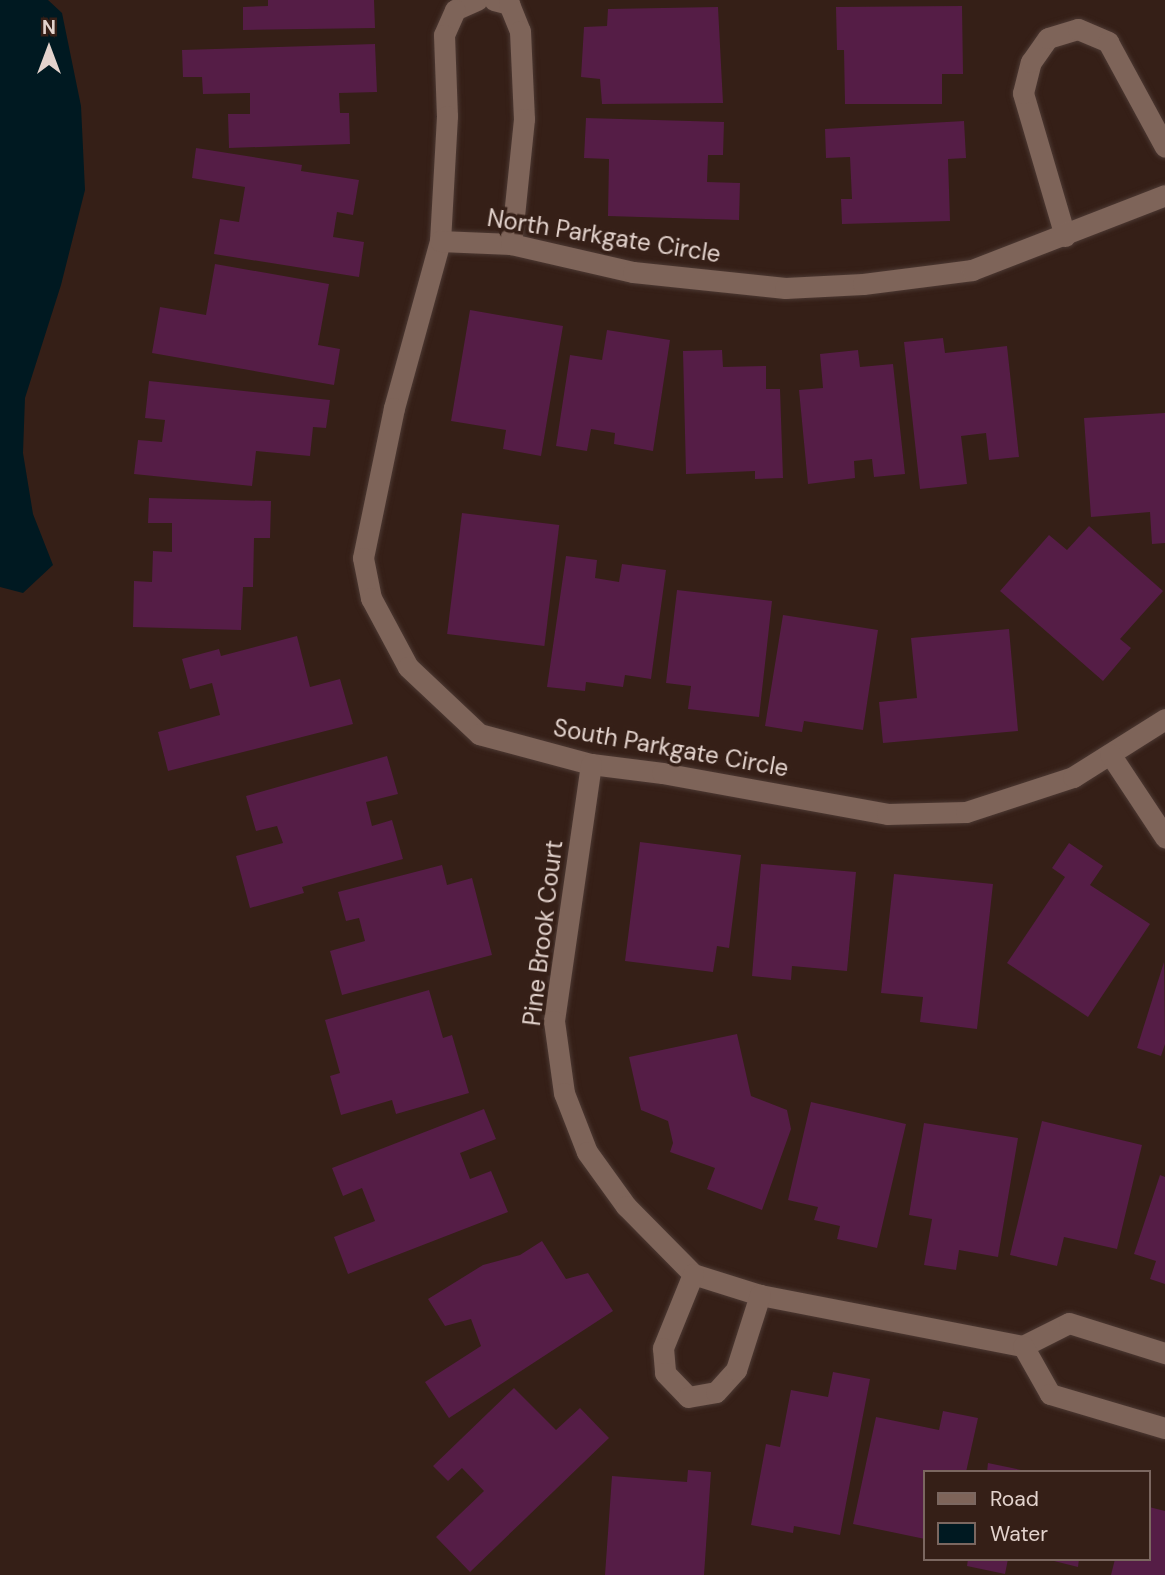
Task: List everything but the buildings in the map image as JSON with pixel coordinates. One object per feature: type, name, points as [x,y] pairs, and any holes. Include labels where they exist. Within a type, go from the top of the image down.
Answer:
[{"type":"street","name":"South Parkgate Circle","points":[[477,0],[455,10],[444,35],[447,116],[440,241],[394,408],[363,558],[371,597],[408,667],[479,734],[591,764],[887,814],[966,812],[1073,777],[1165,719]]},
{"type":"street","points":[[494,0],[509,4],[520,32],[524,119],[512,244]]},
{"type":"street","points":[[1065,236],[1023,93],[1031,62],[1048,38],[1078,29],[1108,42],[1165,147]]},
{"type":"street","name":"North Parkgate Circle","points":[[440,241],[512,244],[633,272],[785,288],[863,284],[972,270],[1165,195]]},
{"type":"street","points":[[1110,754],[1165,837]]},
{"type":"street","name":"Pine Brook Court","points":[[591,764],[554,1021],[564,1093],[587,1152],[626,1206],[693,1273],[760,1295],[1023,1346]]},
{"type":"street","points":[[693,1273],[663,1348],[665,1373],[688,1397],[716,1392],[736,1370],[760,1295]]},
{"type":"street","points":[[1165,1353],[1069,1323],[1023,1346],[1050,1394],[1165,1428]]},
{"type":"water","points":[[0,0],[48,0],[62,13],[81,106],[85,190],[61,285],[25,398],[23,453],[33,514],[53,565],[23,593],[0,587]]}]
